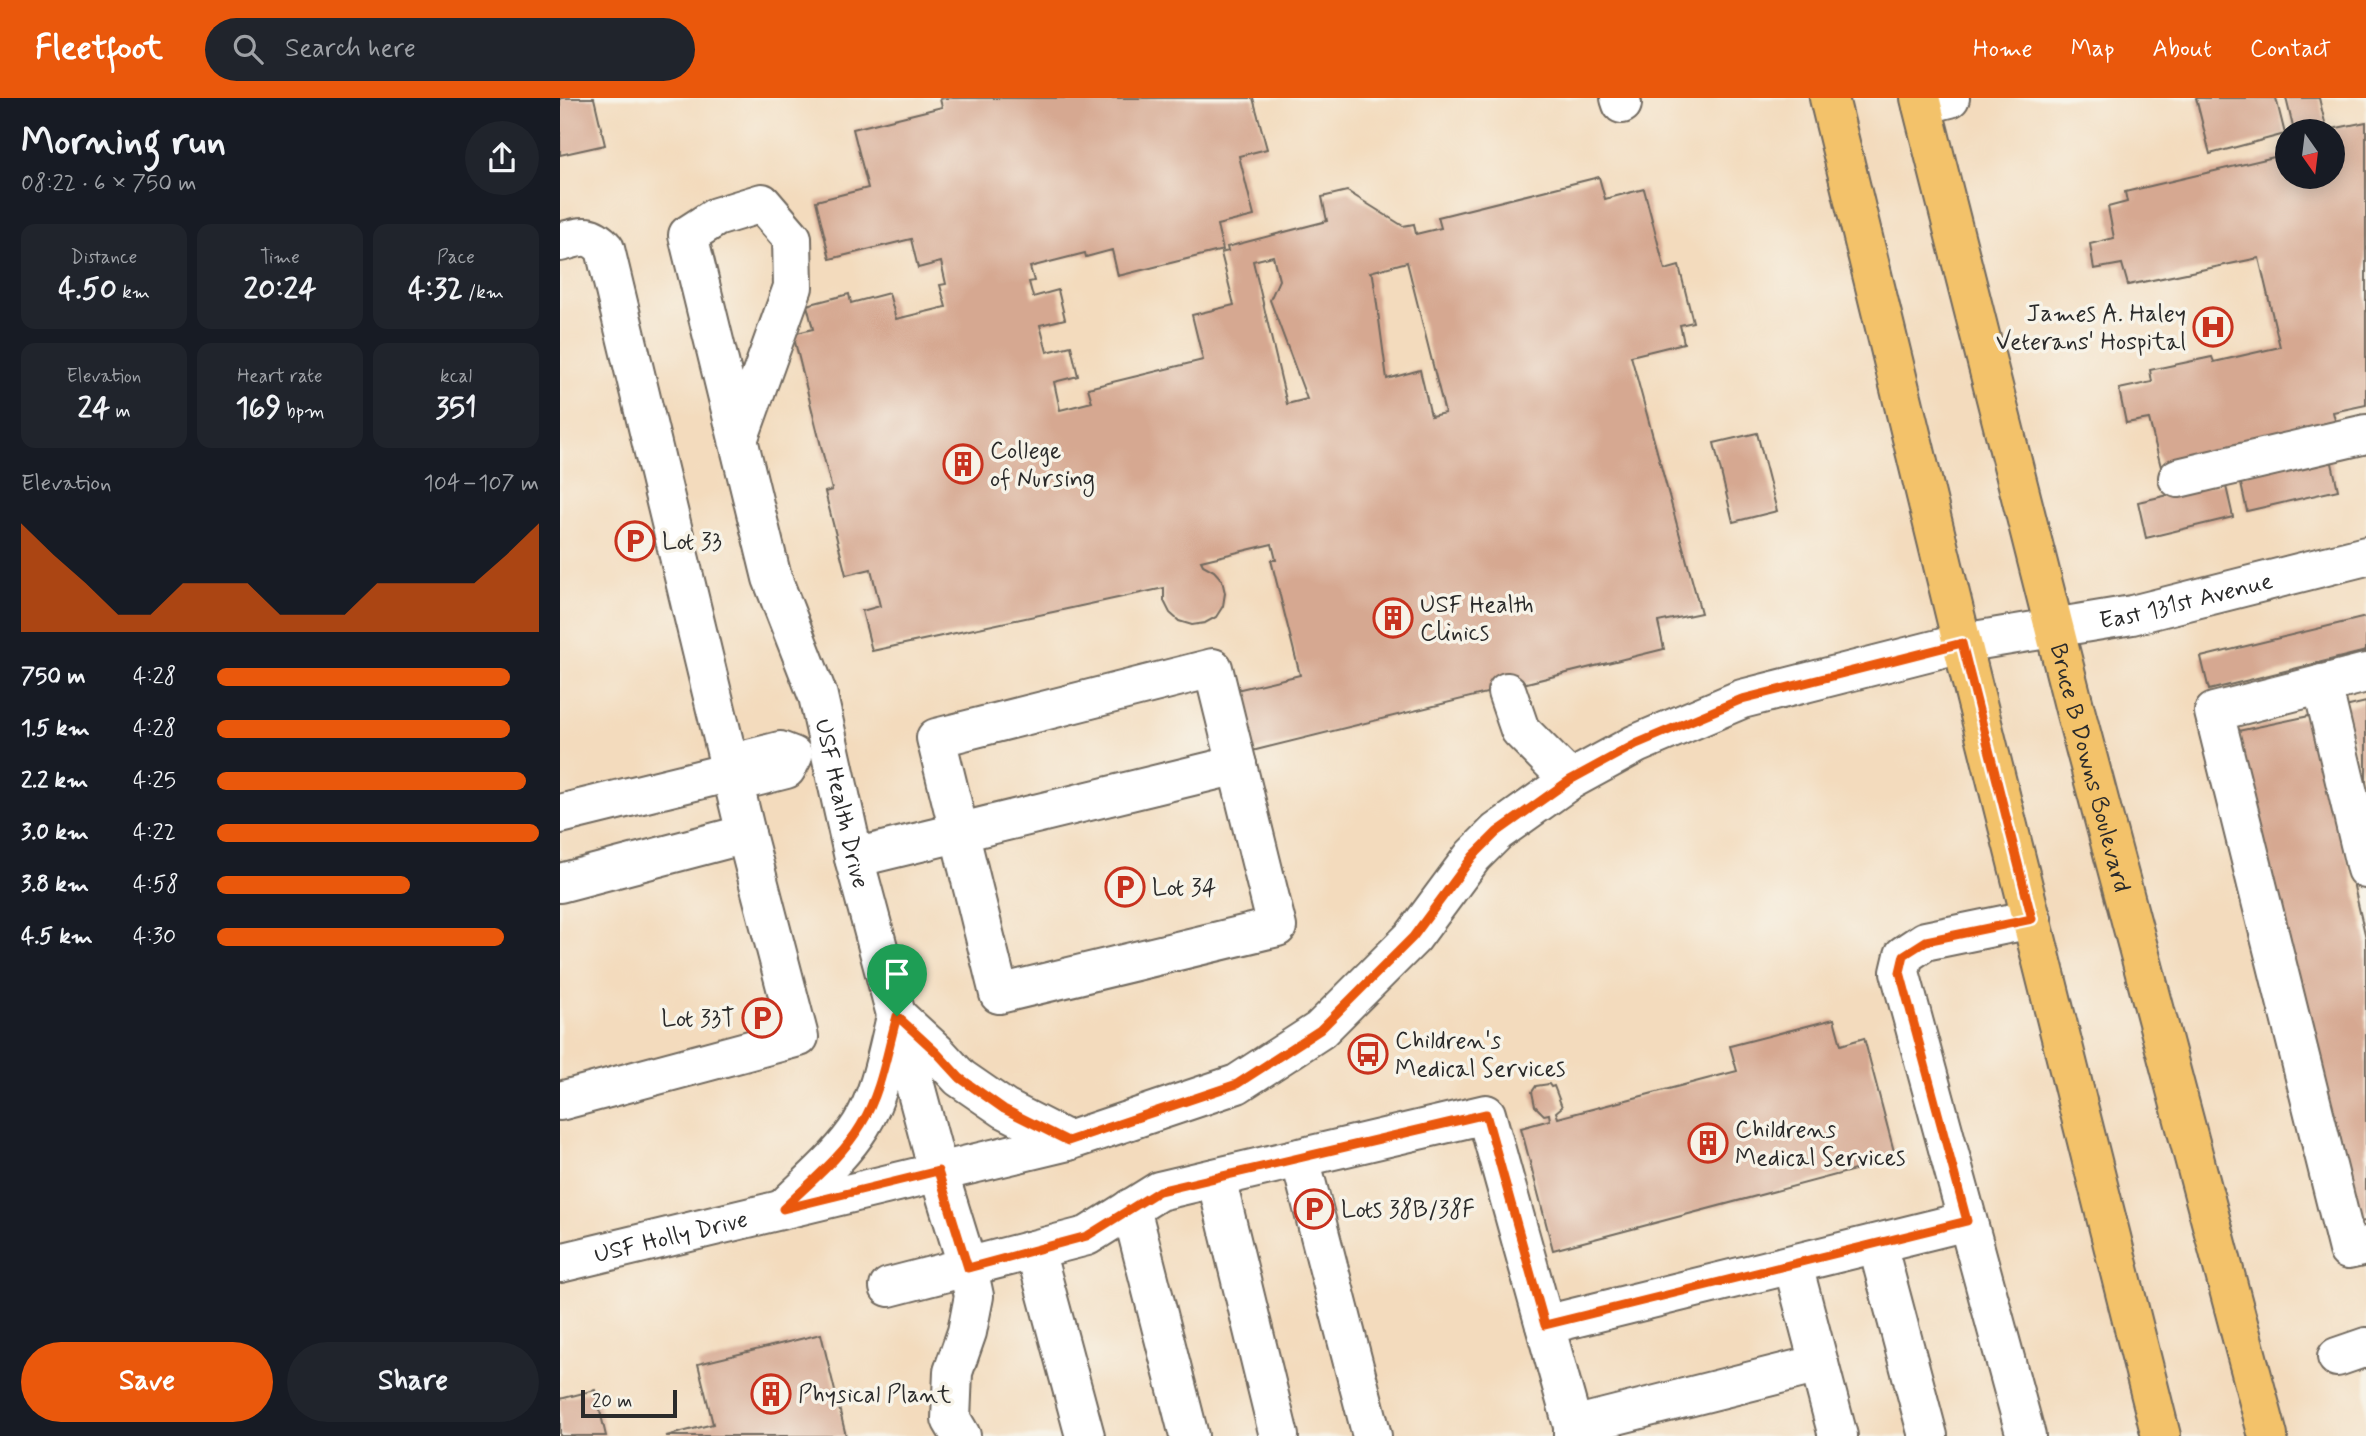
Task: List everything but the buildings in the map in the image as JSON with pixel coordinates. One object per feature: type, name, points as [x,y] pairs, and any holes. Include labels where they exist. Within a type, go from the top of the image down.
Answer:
[{"type":"main road","points":[[1829,98],[1962,643],[2161,1436]]},
{"type":"main road","name":"Bruce B Downs Boulevard","points":[[1931,100],[2078,723],[2268,1436]]},
{"type":"street","name":"USF Health Drive","points":[[738,440],[793,287],[792,238],[762,203],[716,217],[688,235],[738,440],[772,578],[818,696],[811,750],[854,858],[938,1171],[968,1268],[974,1296],[967,1332],[953,1372],[951,1419],[961,1436]]},
{"type":"street","points":[[560,1101],[799,1037],[746,834],[739,770],[606,249],[579,241]]},
{"type":"street","points":[[2179,478],[2366,434]]},
{"type":"street","name":"East 131st Avenue","points":[[1962,643],[2132,615],[2366,556]]},
{"type":"street","name":"USF Holly Drive","points":[[560,1263],[1068,1141],[1237,1084],[1320,1030],[1413,937],[1473,856],[1497,832],[1570,780],[1636,744],[1742,699],[1962,643]]},
{"type":"street","points":[[1213,668],[1237,765],[1277,927],[999,994],[936,738],[1213,668]]},
{"type":"street","points":[[2366,673],[2214,712],[2348,1250],[2366,1246]]},
{"type":"street","points":[[2322,684],[2366,869]]},
{"type":"street","points":[[1507,692],[1520,730],[1570,780]]},
{"type":"street","points":[[560,814],[739,770],[755,777],[786,769],[811,750]]},
{"type":"street","points":[[854,858],[1237,765]]},
{"type":"street","points":[[560,883],[746,834]]},
{"type":"street","points":[[2026,1436],[1900,972],[1904,955],[1926,941],[2032,919]]},
{"type":"street","points":[[783,1209],[841,1150],[861,1125],[876,1095],[897,1016],[960,1078],[1004,1109],[1068,1141]]},
{"type":"street","points":[[889,1287],[1087,1236],[1159,1191],[1486,1114],[1573,1431],[1819,1364]]},
{"type":"street","points":[[1300,1158],[1372,1436]]},
{"type":"street","points":[[1216,1178],[1279,1436]]},
{"type":"street","points":[[1131,1208],[1189,1436]]},
{"type":"street","points":[[1545,1325],[1967,1221]]},
{"type":"street","points":[[1877,1244],[1928,1436]]},
{"type":"street","points":[[1035,1250],[1085,1436]]},
{"type":"street","points":[[1793,1265],[1838,1436]]},
{"type":"place","name":"James A. Haley Veterans' Hospital","points":[[2213,327]]},
{"type":"place","name":"College of Nursing","points":[[963,464]]},
{"type":"place","name":"Lot 33","points":[[635,541]]},
{"type":"place","name":"USF Health Clinics","points":[[1393,618]]},
{"type":"place","name":"Lot 34","points":[[1125,887]]},
{"type":"place","name":"Lot 33T","points":[[762,1018]]},
{"type":"place","name":"Children's Medical Services","points":[[1368,1054]]},
{"type":"place","name":"Childrens Medical Services","points":[[1708,1143]]},
{"type":"place","name":"Lots 38B/38F","points":[[1314,1209]]},
{"type":"place","name":"Physical Plant","points":[[771,1394]]},
{"type":"route","points":[[1962,643],[2032,919],[1926,941],[1904,955],[1900,972],[1967,1221],[1545,1325],[1486,1114],[1159,1191],[1087,1236],[968,1268],[938,1171],[783,1209],[841,1150],[861,1125],[876,1095],[897,1016],[960,1078],[1004,1109],[1068,1141],[1237,1084],[1320,1030],[1413,937],[1473,856],[1497,832],[1570,780],[1636,744],[1742,699],[1962,643]]}]
